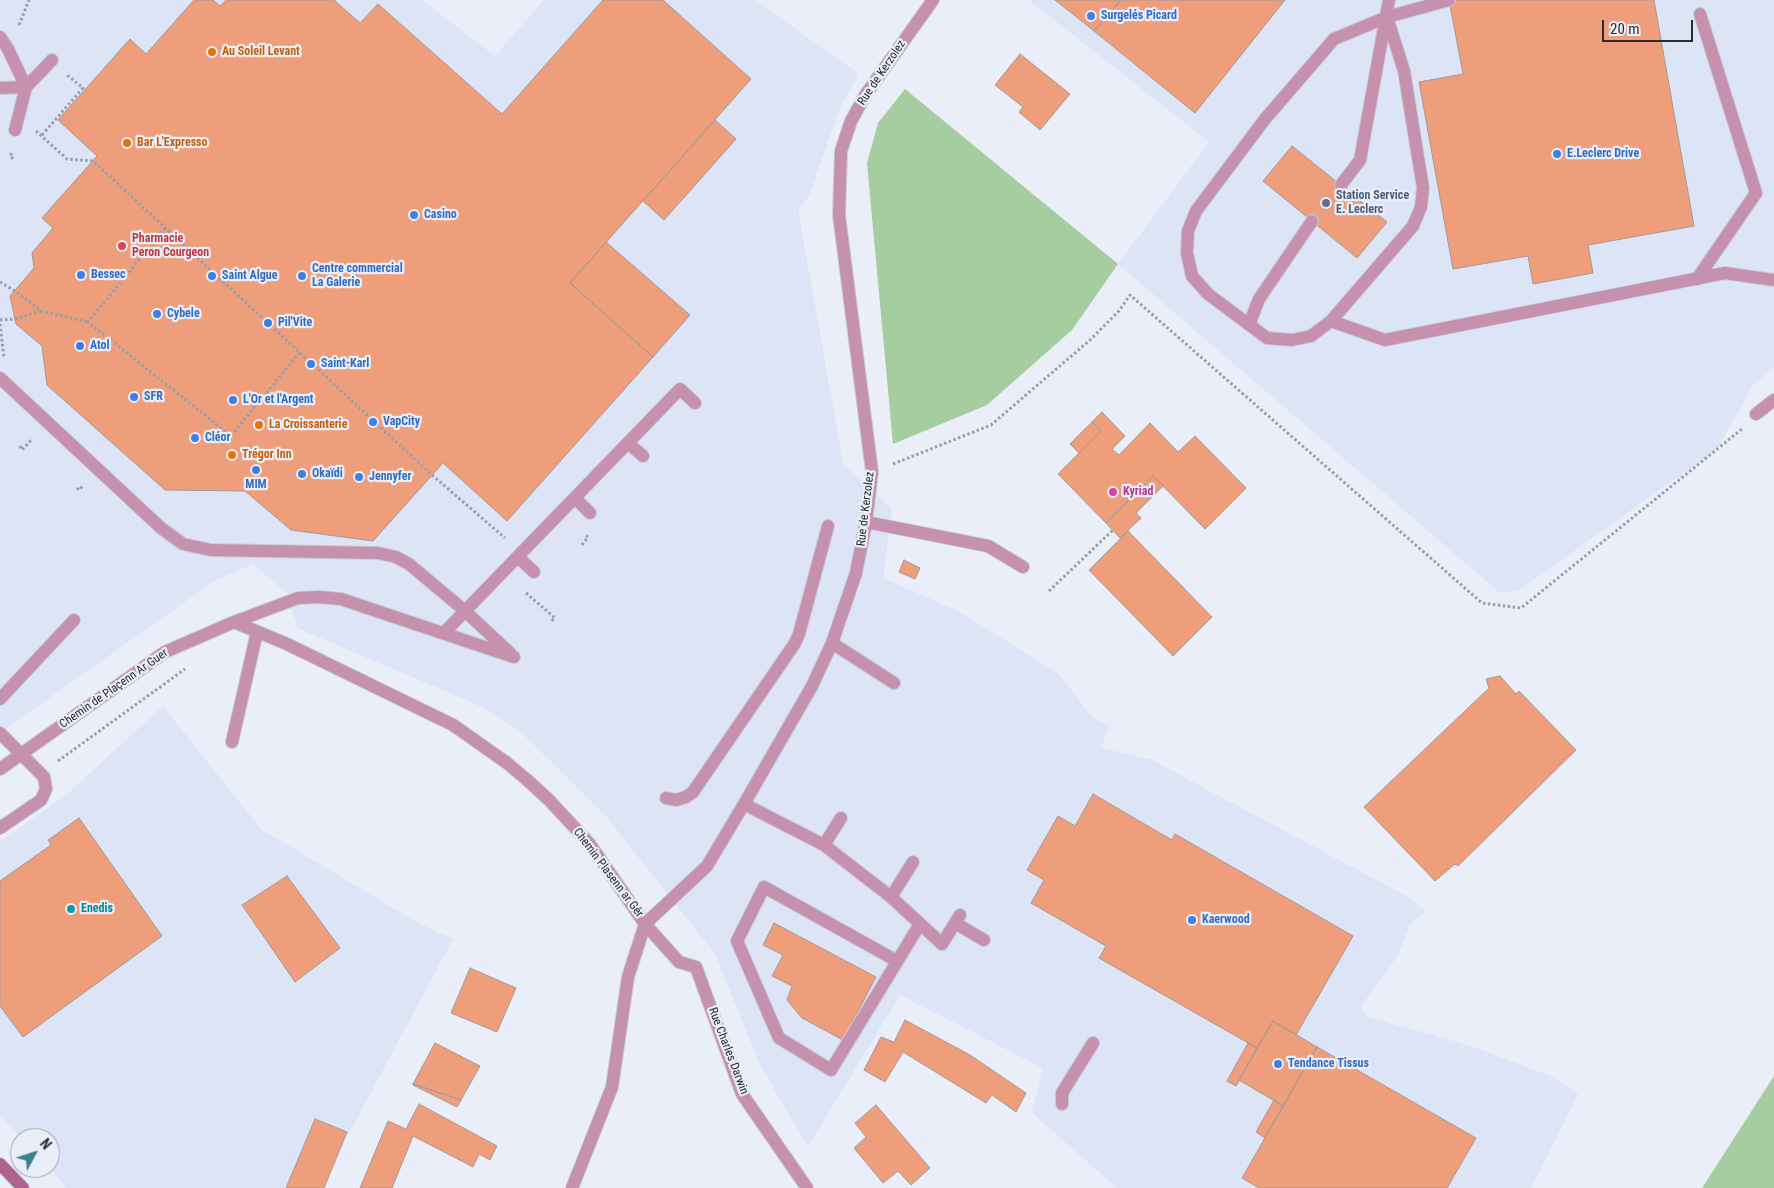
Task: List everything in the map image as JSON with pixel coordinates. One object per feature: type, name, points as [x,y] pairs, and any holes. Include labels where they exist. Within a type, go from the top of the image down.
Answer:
[{"type":"main road","points":[[0,1164],[23,1188]]},
{"type":"street","name":"Rue de Kerzolez","points":[[645,924],[707,866],[812,686],[832,643],[856,573],[866,522],[872,472],[839,215],[841,151],[852,121],[866,94],[933,0]]},
{"type":"street","points":[[1341,185],[1360,160],[1389,0]]},
{"type":"street","points":[[1387,17],[1404,71],[1423,188],[1421,207],[1413,226],[1331,321],[1310,336],[1292,340],[1267,338],[1208,294],[1192,276],[1186,253],[1188,231],[1196,211],[1265,119],[1334,39],[1387,17],[1449,0]]},
{"type":"street","points":[[1697,279],[1756,193],[1700,14]]},
{"type":"street","points":[[0,37],[8,49],[26,88]]},
{"type":"street","points":[[15,130],[26,88],[52,60]]},
{"type":"street","points":[[0,88],[26,88]]},
{"type":"street","points":[[1249,325],[1259,299],[1312,221]]},
{"type":"street","points":[[1331,321],[1384,340],[1725,273],[1774,280]]},
{"type":"street","points":[[0,378],[162,528],[183,544],[210,550],[378,553],[396,557],[409,564],[465,611]]},
{"type":"street","points":[[444,633],[680,389],[695,403]]},
{"type":"street","points":[[1756,414],[1774,400]]},
{"type":"street","points":[[628,443],[643,456]]},
{"type":"street","points":[[574,498],[590,513]]},
{"type":"street","points":[[866,522],[988,546],[1023,567]]},
{"type":"street","points":[[666,798],[676,800],[686,797],[692,792],[795,643],[800,634],[828,526]]},
{"type":"street","points":[[518,557],[534,572]]},
{"type":"street","name":"Chemin de Plaçenn Ar Guer","points":[[0,769],[164,652],[234,622],[298,598],[341,599],[514,657],[465,611]]},
{"type":"street","points":[[0,699],[74,620]]},
{"type":"street","name":"Chemin Plasenn ar Gêr","points":[[234,622],[286,644],[453,726],[507,763],[549,800],[589,843],[645,924],[628,977],[612,1087],[572,1188]]},
{"type":"street","points":[[232,742],[257,632]]},
{"type":"street","points":[[832,643],[894,683]]},
{"type":"street","points":[[0,733],[40,774],[46,783],[41,800],[0,828]]},
{"type":"street","points":[[744,804],[824,845],[891,897],[942,944],[958,919],[984,940]]},
{"type":"street","points":[[824,845],[841,818]]},
{"type":"street","points":[[891,897],[912,862]]},
{"type":"street","points":[[897,961],[764,887],[737,941],[779,1038],[832,1070],[920,924]]},
{"type":"street","name":"Rue Charles Darwin","points":[[645,924],[679,962],[696,967],[742,1094],[807,1188]]},
{"type":"street","points":[[1062,1104],[1062,1093],[1092,1043]]},
{"type":"path","points":[[29,136],[36,130],[67,159],[93,161],[432,475]]},
{"type":"path","points":[[13,159],[10,155],[16,149]]},
{"type":"path","points":[[88,322],[165,228]]},
{"type":"path","points":[[0,282],[15,290],[42,311],[88,322],[231,436],[300,352]]},
{"type":"path","points":[[872,472],[991,424],[1090,340],[1118,312],[1130,295],[1482,603],[1521,608],[1738,433],[1756,414]]},
{"type":"path","points":[[0,320],[15,319],[42,311]]},
{"type":"path","points":[[0,324],[5,357],[0,362]]},
{"type":"path","points":[[20,446],[22,450],[31,440],[25,434]]},
{"type":"path","points":[[1049,592],[1113,530]]},
{"type":"path","points":[[581,532],[588,537],[582,545]]},
{"type":"path","points":[[40,774],[189,667]]},
{"type":"shaded area","points":[[0,0],[422,0],[495,56],[544,0],[755,0],[859,74],[839,110],[809,196],[798,210],[843,463],[892,509],[883,578],[960,612],[1059,674],[1092,717],[1109,726],[1101,748],[1150,759],[1410,898],[1426,912],[1409,925],[1399,954],[1361,1006],[1368,1017],[1468,1045],[1551,1076],[1578,1094],[1531,1188],[1117,1188],[1032,1113],[1043,1068],[900,995],[808,1147],[760,1065],[715,954],[605,815],[521,732],[487,709],[297,628],[288,594],[253,564],[213,582],[0,733]]},
{"type":"shaded area","points":[[1029,0],[1774,0],[1774,367],[1753,385],[1717,449],[1518,591],[1499,592],[1118,264],[1209,142]]},
{"type":"shaded area","name":"Enedis","points":[[163,706],[261,829],[418,923],[453,939],[320,1188],[67,1188],[58,1178],[60,1178],[60,1128],[11,1128],[0,1116],[0,842],[67,794]]},
{"type":"green space","points":[[905,89],[1118,264],[1072,330],[987,405],[893,444],[867,163],[878,123]]},
{"type":"green space","points":[[1774,1076],[1774,1188],[1702,1188]]},
{"type":"building","name":"Centre commercial La Galerie","points":[[194,0],[213,0],[220,6],[226,0],[334,0],[360,23],[378,4],[502,114],[603,0],[663,0],[751,79],[570,283],[653,357],[507,521],[443,463],[373,541],[291,530],[245,491],[165,490],[47,385],[42,346],[16,324],[10,296],[34,268],[32,253],[53,228],[42,218],[97,156],[58,120],[130,39],[146,54]]},
{"type":"building","name":"Surgelés Picard","points":[[1055,0],[1121,0],[1094,31]]},
{"type":"building","points":[[1121,0],[1285,0],[1195,113],[1094,31]]},
{"type":"building","name":"E.Leclerc Drive","points":[[1449,0],[1654,0],[1694,226],[1588,245],[1593,273],[1533,284],[1528,256],[1453,269],[1419,82],[1463,74]]},
{"type":"building","points":[[1020,54],[1070,94],[1040,130],[1019,112],[1023,107],[995,85]]},
{"type":"building","points":[[715,120],[736,139],[664,220],[643,201]]},
{"type":"building","name":"Station Service E. Leclerc","points":[[1292,146],[1387,222],[1357,258],[1263,181]]},
{"type":"building","points":[[606,242],[690,315],[653,357],[570,283]]},
{"type":"building","points":[[1102,412],[1125,436],[1112,449],[1119,455],[1150,423],[1178,452],[1195,436],[1246,488],[1205,529],[1153,476],[1106,523],[1058,474],[1101,431],[1092,422]]},
{"type":"building","points":[[1092,422],[1101,431],[1079,453],[1070,444]]},
{"type":"building","points":[[1153,476],[1163,486],[1136,513],[1141,518],[1120,538],[1106,523]]},
{"type":"building","points":[[1128,531],[1212,617],[1173,656],[1089,570]]},
{"type":"building","points":[[904,560],[920,568],[915,579],[899,572]]},
{"type":"building","points":[[1500,676],[1516,694],[1519,691],[1576,750],[1458,866],[1455,864],[1435,881],[1364,807],[1489,688],[1486,679]]},
{"type":"building","name":"Kaerwood","points":[[1093,794],[1172,840],[1175,834],[1353,936],[1296,1035],[1273,1021],[1257,1048],[1099,958],[1106,946],[1031,903],[1044,880],[1027,870],[1058,816],[1075,826]]},
{"type":"building","name":"Enedis","points":[[79,818],[162,936],[23,1037],[0,1006],[0,881],[51,845],[48,840]]},
{"type":"building","points":[[287,876],[340,948],[295,982],[242,905]]},
{"type":"building","points":[[774,923],[876,977],[843,1040],[802,1018],[787,1000],[792,986],[772,976],[783,955],[763,945]]},
{"type":"building","points":[[470,968],[516,988],[497,1032],[451,1013]]},
{"type":"building","points":[[905,1020],[970,1055],[1026,1093],[1016,1112],[992,1095],[986,1103],[903,1052],[885,1082],[864,1070],[881,1037],[894,1042]]},
{"type":"building","name":"Tendance Tissus","points":[[1273,1021],[1317,1047],[1283,1106],[1239,1080]]},
{"type":"building","points":[[435,1043],[480,1066],[461,1100],[413,1084]]},
{"type":"building","points":[[1248,1043],[1257,1048],[1236,1086],[1227,1081]]},
{"type":"building","points":[[1317,1047],[1476,1138],[1447,1188],[1259,1188],[1242,1178]]},
{"type":"building","points":[[413,1084],[461,1100],[457,1107]]},
{"type":"building","points":[[1274,1100],[1283,1106],[1265,1138],[1256,1132]]},
{"type":"building","points":[[419,1104],[497,1146],[490,1160],[479,1154],[473,1167],[413,1136],[392,1188],[360,1188],[388,1121],[406,1129]]},
{"type":"building","points":[[876,1105],[930,1168],[911,1185],[898,1171],[883,1183],[854,1148],[866,1137],[855,1123]]},
{"type":"building","points":[[315,1119],[347,1132],[324,1188],[286,1188]]},
{"type":"place","name":"Surgelés Picard","points":[[1091,16]]},
{"type":"place","name":"Au Soleil Levant","points":[[212,52]]},
{"type":"place","name":"Bar L'Expresso","points":[[127,143]]},
{"type":"place","name":"E.Leclerc Drive","points":[[1557,154]]},
{"type":"place","name":"Station Service E. Leclerc","points":[[1326,203]]},
{"type":"place","name":"Casino","points":[[414,215]]},
{"type":"place","name":"Pharmacie Peron Courgeon","points":[[122,246]]},
{"type":"place","name":"Bessec","points":[[81,275]]},
{"type":"place","name":"Saint Algue","points":[[212,276]]},
{"type":"place","name":"Centre commercial La Galerie","points":[[302,276]]},
{"type":"place","name":"Cybele","points":[[157,314]]},
{"type":"place","name":"Pil'Vite","points":[[268,323]]},
{"type":"place","name":"Atol","points":[[80,346]]},
{"type":"place","name":"Saint-Karl","points":[[311,364]]},
{"type":"place","name":"SFR","points":[[134,397]]},
{"type":"place","name":"L'Or et l'Argent","points":[[233,400]]},
{"type":"place","name":"VapCity","points":[[373,422]]},
{"type":"place","name":"La Croissanterie","points":[[259,425]]},
{"type":"place","name":"Cléor","points":[[195,438]]},
{"type":"place","name":"Trégor Inn","points":[[232,455]]},
{"type":"place","name":"MIM","points":[[256,470]]},
{"type":"place","name":"Okaïdi","points":[[302,474]]},
{"type":"place","name":"Jennyfer","points":[[359,477]]},
{"type":"place","name":"Kyriad","points":[[1113,492]]},
{"type":"place","name":"Enedis","points":[[71,909]]},
{"type":"place","name":"Kaerwood","points":[[1192,920]]},
{"type":"place","name":"Tendance Tissus","points":[[1278,1064]]}]
